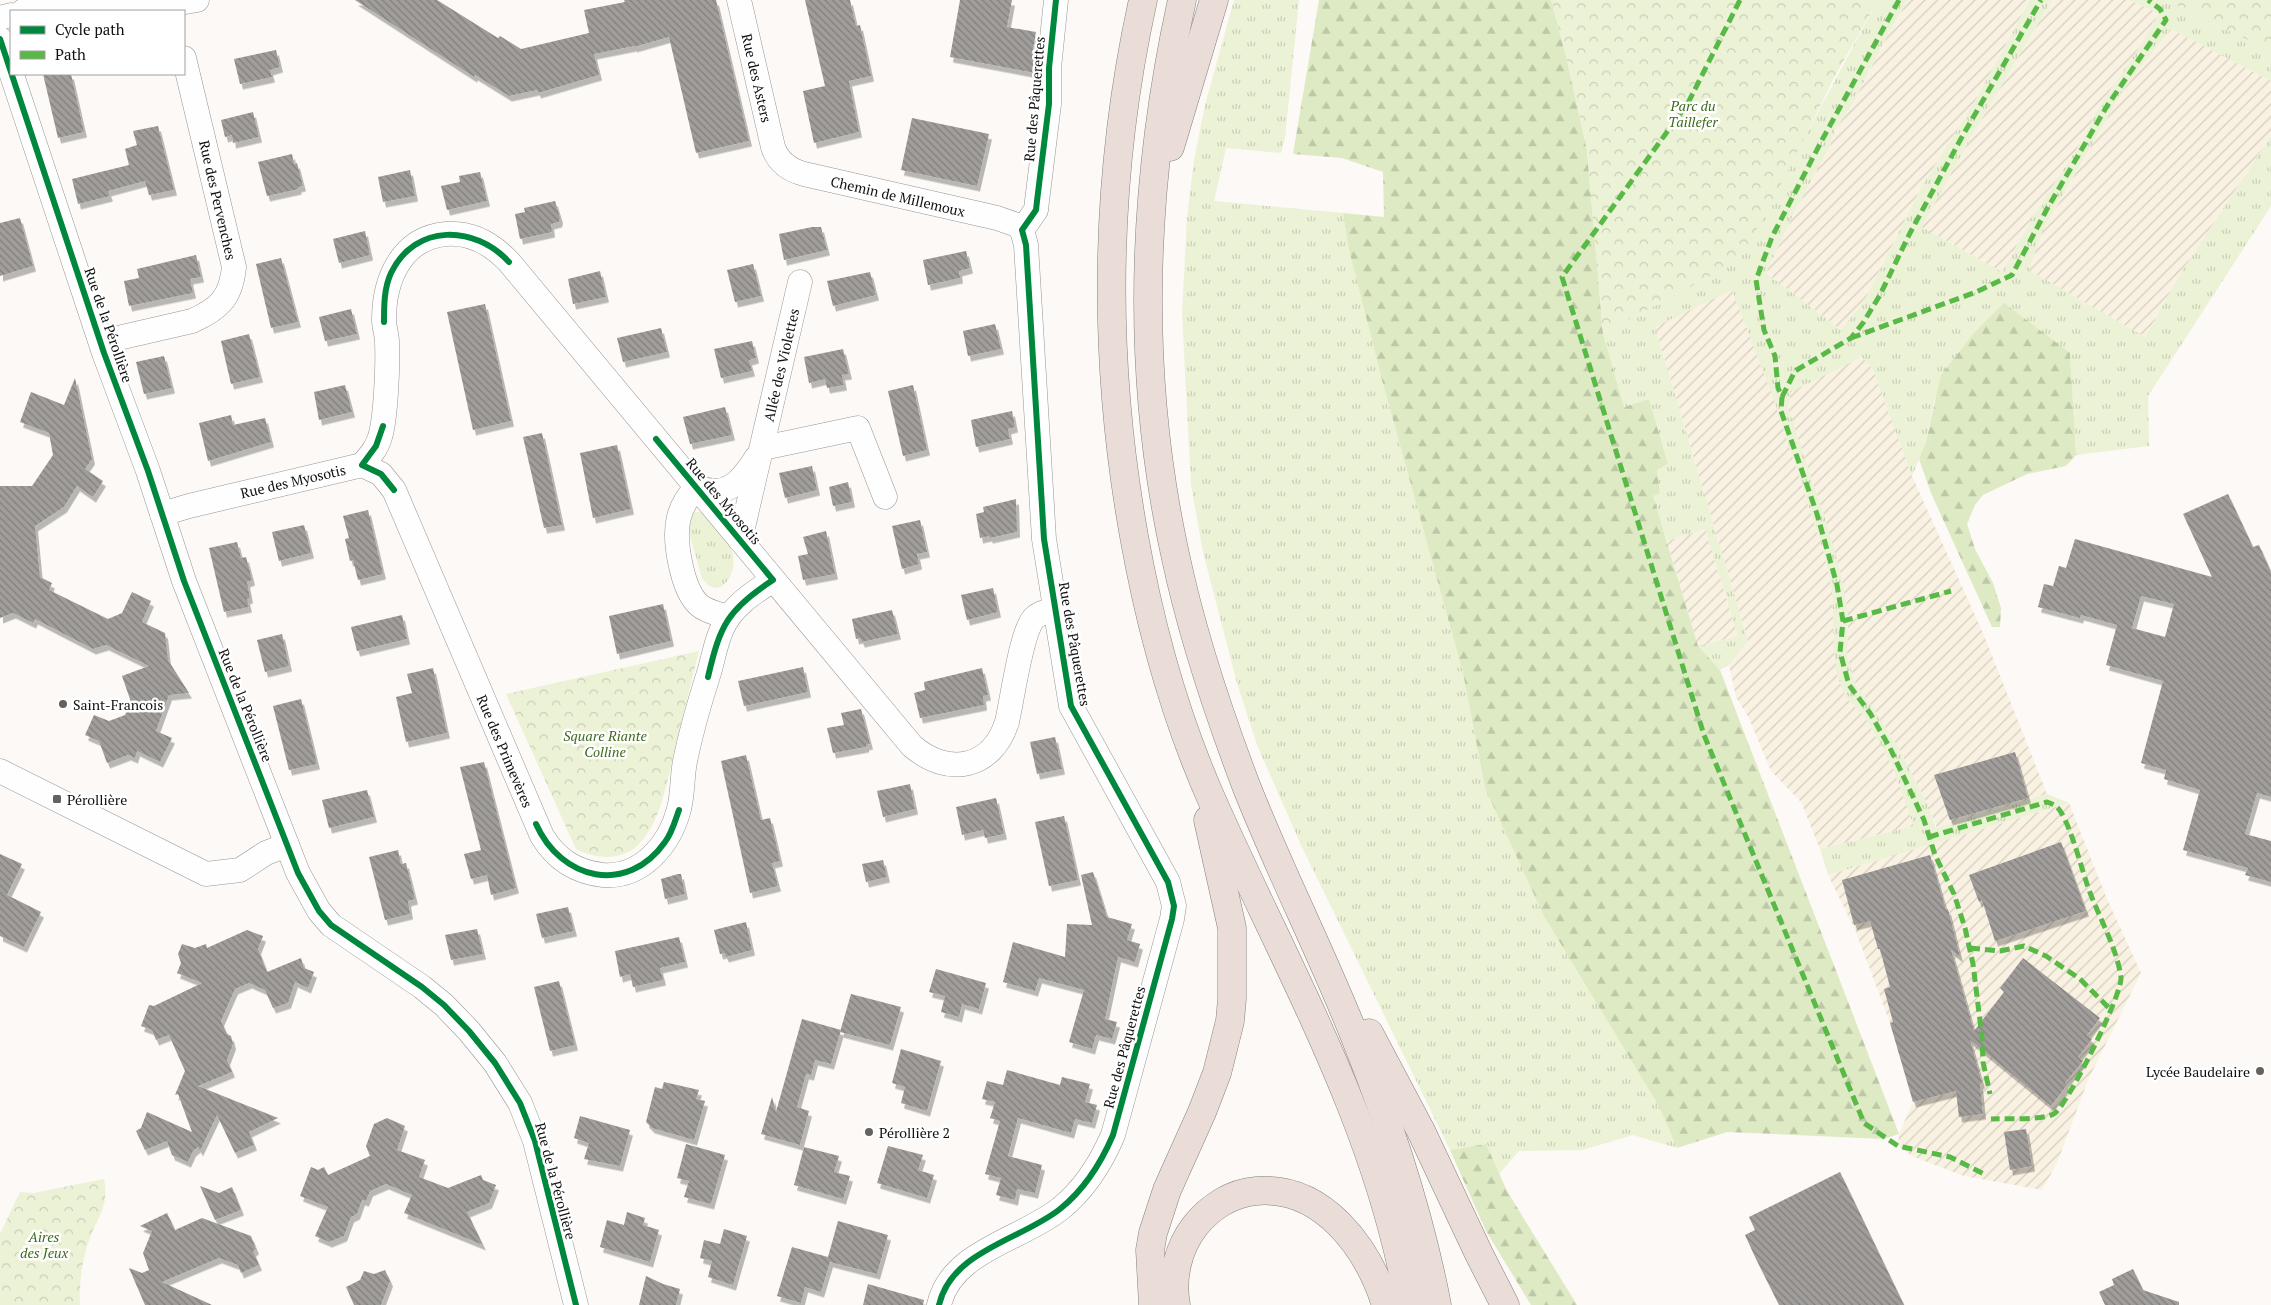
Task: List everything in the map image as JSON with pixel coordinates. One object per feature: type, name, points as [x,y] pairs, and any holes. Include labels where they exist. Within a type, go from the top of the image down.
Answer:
[{"type":"highway","points":[[1125,0],[1110,309],[1118,429],[1130,514],[1146,599],[1171,691],[1189,746],[1231,921],[1234,951],[1232,999],[1224,1046],[1202,1112],[1167,1190],[1153,1233],[1150,1250],[1153,1305]]},
{"type":"highway","points":[[1118,154],[1129,70],[1143,0]]},
{"type":"highway","points":[[1182,0],[1163,96],[1151,208],[1148,297],[1151,378],[1162,484],[1175,554],[1196,639],[1219,714],[1249,792],[1353,1031],[1391,1132],[1414,1205],[1437,1305]]},
{"type":"highway","points":[[1151,208],[1214,0]]},
{"type":"highway","points":[[1189,746],[1214,805],[1323,1038],[1357,1120],[1391,1220],[1410,1305]]},
{"type":"highway","points":[[1291,889],[1422,1131],[1479,1254],[1505,1305]]},
{"type":"highway","points":[[1176,1305],[1174,1279],[1176,1265],[1186,1240],[1199,1221],[1216,1206],[1236,1195],[1269,1190],[1288,1193],[1306,1200],[1340,1225],[1367,1260],[1386,1305]]},
{"type":"street","points":[[27,10],[36,8],[139,10],[197,0]]},
{"type":"street","name":"Rue des Asters","points":[[739,0],[777,156]]},
{"type":"street","name":"Rue des Pâquerettes","points":[[939,1305],[946,1284],[960,1268],[1058,1210],[1085,1184],[1099,1164],[1114,1135],[1174,906],[1168,882],[1071,706],[1044,539],[1026,245],[1022,230],[1036,210],[1049,104],[1049,68],[1056,0]]},
{"type":"street","name":"Rue de la Pérollière","points":[[0,39],[10,69]]},
{"type":"street","name":"Rue des Pervenches","points":[[101,342],[192,320],[206,314],[222,302],[232,283],[234,267],[185,62]]},
{"type":"street","name":"Rue de la Pérollière","points":[[12,75],[101,342],[184,581],[287,845],[310,895],[324,918],[331,925],[422,987],[444,1005],[469,1031],[504,1076],[520,1103],[535,1141],[576,1305]]},
{"type":"street","name":"Chemin de Millemoux","points":[[777,156],[787,167],[804,174],[997,218],[1017,224],[1022,230]]},
{"type":"street","name":"Rue des Myosotis","points":[[162,514],[362,465],[376,446],[383,426],[387,344],[384,322],[385,299],[391,273],[408,251],[419,243],[431,237],[458,234],[484,241],[505,258],[912,746],[930,760],[953,765],[976,760],[987,754],[996,745],[1003,734],[1007,722],[1024,644],[1031,622],[1036,616],[1056,610]]},
{"type":"street","name":"Allée des Violettes","points":[[740,540],[763,448],[800,282]]},
{"type":"street","points":[[763,448],[858,428],[885,497]]},
{"type":"street","name":"Allée des Violettes","points":[[696,488],[713,491],[730,487],[745,476],[763,448]]},
{"type":"street","name":"Rue des Primevères","points":[[362,465],[381,474],[394,490],[542,836],[558,857],[580,870],[607,875],[635,869],[646,862],[666,841],[679,810],[685,762],[703,686],[717,641],[728,617],[737,606],[773,580]]},
{"type":"street","name":"Rue des Myosotis","points":[[696,488],[684,503],[678,519],[677,533],[681,565],[692,598],[701,607],[728,617]]},
{"type":"street","points":[[0,771],[206,874],[240,870],[266,853],[287,845]]},
{"type":"shaded area","points":[[1908,0],[2030,0],[1975,101],[1922,186],[1865,300],[1841,330],[1766,273],[1793,215],[1830,146],[1835,130],[1853,103],[1887,36]]},
{"type":"shaded area","points":[[2052,0],[2129,0],[2158,13],[2141,45],[2098,108],[2082,141],[2032,218],[2002,272],[1921,227],[1975,130]]},
{"type":"shaded area","points":[[2171,29],[2271,81],[2271,136],[2179,276],[2145,337],[2028,270],[2042,232],[2123,90]]},
{"type":"shaded area","points":[[1732,289],[1774,400],[1824,553],[1832,590],[1834,649],[1845,697],[1865,717],[1893,768],[1914,826],[1820,849],[1801,802],[1771,771],[1749,718],[1736,697],[1729,665],[1748,641],[1655,327]]},
{"type":"shaded area","points":[[1862,357],[1873,370],[1912,476],[1983,633],[2047,794],[1937,828],[1928,805],[1898,747],[1856,685],[1847,655],[1848,625],[1788,408],[1791,391]]},
{"type":"shaded area","points":[[1705,529],[1738,636],[1698,646],[1667,541]]},
{"type":"shaded area","points":[[2069,803],[2107,899],[2141,973],[2089,1078],[2057,1163],[2042,1190],[1964,1176],[1914,1157],[1898,1146],[1899,1134],[1913,1102],[1890,1023],[1856,932],[1828,875]]},
{"type":"green space","points":[[1234,0],[1299,0],[1285,138],[1281,153],[1226,148],[1214,201],[1343,213],[1348,246],[1382,380],[1463,673],[1485,788],[1659,1106],[1677,1148],[1633,1135],[1582,1150],[1519,1151],[1499,1174],[1486,1144],[1450,1150],[1301,845],[1257,745],[1237,683],[1203,552],[1191,485],[1182,314],[1187,217],[1194,160],[1205,105]]},
{"type":"green space","points":[[1319,0],[1551,0],[1566,56],[1587,150],[1603,333],[1624,407],[1649,399],[1668,464],[1657,470],[1660,493],[1653,496],[1698,646],[1720,670],[1899,1134],[1884,1139],[1727,1132],[1677,1148],[1659,1106],[1544,916],[1485,788],[1463,673],[1382,380],[1348,246],[1343,213],[1384,217],[1383,172],[1342,158],[1293,154]]},
{"type":"green space","name":"Parc du Taillefer","points":[[1551,0],[1878,0],[1835,76],[1773,201],[1742,254],[1724,269],[1603,333],[1587,150],[1566,56]]},
{"type":"green space","points":[[1878,0],[1908,0],[1887,36],[1853,103],[1835,130],[1830,146],[1793,215],[1766,273],[1841,330],[1865,300],[1922,186],[1975,101],[2030,0],[2052,0],[1975,130],[1922,227],[2002,272],[2032,218],[2082,141],[2098,108],[2141,45],[2158,13],[2129,0],[2165,0],[2271,51],[2271,81],[2171,29],[2123,90],[2042,232],[2029,270],[2145,337],[2179,276],[2271,136],[2271,206],[2148,396],[2149,446],[2076,455],[2070,353],[1935,398],[1926,442],[1912,476],[1873,370],[1862,357],[1791,392],[1788,408],[1827,524],[1840,570],[1848,610],[1847,655],[1856,685],[1898,747],[1928,805],[1936,828],[2047,794],[2069,803],[1828,875],[1820,849],[1914,826],[1893,768],[1865,717],[1845,697],[1837,674],[1834,649],[1832,590],[1824,553],[1774,400],[1732,290],[1655,327],[1748,641],[1729,665],[1720,670],[1698,646],[1738,636],[1705,529],[1667,541],[1652,496],[1660,492],[1657,470],[1668,464],[1649,399],[1624,407],[1603,333],[1724,269],[1742,254]]},
{"type":"green space","points":[[2165,0],[2271,0],[2271,51]]},
{"type":"green space","points":[[2004,303],[2070,353],[2076,455],[2066,466],[2027,474],[1983,495],[1975,505],[1967,524],[1975,549],[1993,583],[2001,608],[2000,627],[1992,627],[1931,493],[1919,459],[1926,442],[1941,375],[1974,333]]},
{"type":"green space","points":[[692,512],[703,514],[721,533],[731,549],[733,555],[732,571],[725,584],[720,587],[714,588],[708,585],[702,578],[686,522]]},
{"type":"green space","name":"Square Riante Colline","points":[[699,651],[663,796],[653,825],[637,846],[623,854],[607,857],[591,855],[576,849],[506,694]]},
{"type":"green space","points":[[1486,1144],[1507,1191],[1577,1305],[1531,1305],[1486,1231],[1450,1150]]},
{"type":"green space","name":"Aires des Jeux","points":[[104,1179],[104,1204],[87,1246],[83,1262],[80,1305],[0,1305],[0,1234],[20,1192],[33,1193]]},
{"type":"building","points":[[355,0],[437,0],[498,38],[500,36],[521,49],[589,33],[584,10],[625,2],[624,0],[716,0],[749,141],[696,153],[669,37],[634,47],[594,54],[599,75],[538,93],[537,90],[509,96],[475,75],[474,77]]},
{"type":"building","points":[[805,0],[850,0],[856,26],[860,25],[871,76],[849,81],[859,132],[814,143],[803,91],[825,86]]},
{"type":"building","points":[[960,0],[1012,0],[1007,27],[1036,32],[1033,49],[1037,50],[1035,73],[950,57]]},
{"type":"building","points":[[276,50],[280,67],[270,70],[272,77],[240,84],[234,59]]},
{"type":"building","points":[[43,75],[71,75],[84,132],[58,138]]},
{"type":"building","points":[[253,112],[259,137],[233,143],[232,135],[225,137],[221,120]]},
{"type":"building","points":[[912,118],[989,134],[977,186],[901,170]]},
{"type":"building","points":[[158,126],[174,190],[149,195],[145,181],[108,191],[110,196],[78,204],[72,179],[129,165],[125,149],[137,145],[133,131]]},
{"type":"building","points":[[292,154],[294,164],[297,163],[303,186],[298,187],[299,189],[267,196],[258,162]]},
{"type":"building","points":[[410,170],[415,196],[383,202],[378,177]]},
{"type":"building","points":[[480,172],[487,201],[447,210],[441,186],[460,182],[459,176]]},
{"type":"building","points":[[555,201],[560,218],[559,222],[551,224],[552,232],[520,239],[515,214],[525,212],[524,208]]},
{"type":"building","points":[[20,218],[33,266],[0,276],[0,223]]},
{"type":"building","points":[[821,227],[827,250],[784,260],[779,234]]},
{"type":"building","points":[[365,231],[370,255],[339,263],[333,239]]},
{"type":"building","points":[[966,251],[970,268],[959,271],[960,278],[928,285],[923,260]]},
{"type":"building","points":[[196,255],[201,277],[190,279],[193,293],[129,306],[124,281],[139,278],[137,269]]},
{"type":"building","points":[[281,258],[298,322],[271,328],[256,264]]},
{"type":"building","points":[[753,264],[761,296],[735,302],[727,270]]},
{"type":"building","points":[[600,271],[606,297],[573,304],[568,279]]},
{"type":"building","points":[[870,272],[876,295],[833,306],[827,281]]},
{"type":"building","points":[[485,304],[511,421],[473,430],[447,312]]},
{"type":"building","points":[[351,309],[357,334],[325,341],[319,317]]},
{"type":"building","points":[[995,324],[1001,349],[968,356],[963,331]]},
{"type":"building","points":[[661,328],[667,352],[623,362],[617,338]]},
{"type":"building","points":[[249,334],[260,377],[231,384],[221,341]]},
{"type":"building","points":[[752,341],[756,358],[749,360],[752,371],[721,378],[714,349]]},
{"type":"building","points":[[843,349],[849,374],[842,375],[844,385],[827,388],[825,379],[809,383],[804,357]]},
{"type":"building","points":[[164,356],[172,388],[144,394],[136,362]]},
{"type":"building","points":[[75,378],[92,459],[85,469],[103,481],[93,497],[77,486],[64,507],[35,526],[40,577],[52,583],[49,590],[108,619],[122,613],[132,592],[151,601],[142,622],[165,633],[168,660],[189,693],[169,695],[156,731],[172,738],[160,762],[137,751],[135,758],[128,755],[107,763],[99,741],[85,735],[94,715],[109,721],[125,715],[131,702],[122,676],[149,666],[106,645],[93,649],[35,619],[33,623],[13,613],[0,618],[0,486],[32,486],[53,455],[49,433],[20,422],[31,392],[64,405]]},
{"type":"building","points":[[345,385],[352,412],[319,420],[314,392]]},
{"type":"building","points":[[913,385],[927,450],[903,456],[888,391]]},
{"type":"building","points":[[725,407],[732,435],[690,444],[683,417]]},
{"type":"building","points":[[1012,411],[1015,427],[1008,429],[1010,439],[976,447],[971,420]]},
{"type":"building","points":[[231,415],[233,425],[265,418],[271,442],[208,461],[199,423]]},
{"type":"building","points":[[542,433],[562,525],[544,528],[523,437]]},
{"type":"building","points":[[617,445],[631,509],[593,518],[580,453]]},
{"type":"building","points":[[812,466],[817,490],[785,498],[779,473]]},
{"type":"building","points":[[848,482],[852,502],[833,506],[829,487]]},
{"type":"building","points":[[2228,494],[2253,547],[2259,545],[2271,572],[2271,797],[2257,793],[2245,834],[2271,841],[2271,882],[2245,875],[2248,868],[2183,850],[2200,790],[2164,779],[2166,770],[2141,763],[2163,681],[2106,665],[2117,625],[2081,615],[2080,618],[2038,607],[2044,584],[2053,586],[2059,566],[2066,568],[2075,539],[2212,577],[2183,514]],"holes":[[[2141,596],[2174,604],[2165,637],[2132,628]]]},
{"type":"building","points":[[1016,499],[1017,532],[990,538],[989,536],[980,538],[976,514],[984,512],[983,507]]},
{"type":"building","points":[[368,510],[383,574],[358,580],[353,560],[350,561],[345,539],[349,538],[343,516]]},
{"type":"building","points":[[920,520],[927,552],[917,554],[919,564],[902,569],[892,526]]},
{"type":"building","points":[[304,525],[311,553],[279,561],[272,532]]},
{"type":"building","points":[[826,531],[835,574],[803,580],[798,556],[808,554],[803,537]]},
{"type":"building","points":[[237,542],[241,558],[246,557],[252,580],[247,582],[250,598],[247,599],[249,607],[224,612],[209,548]]},
{"type":"building","points":[[993,588],[998,612],[967,620],[961,595]]},
{"type":"building","points":[[663,604],[671,641],[617,654],[609,616]]},
{"type":"building","points":[[892,610],[898,634],[862,642],[860,638],[856,639],[852,619]]},
{"type":"building","points":[[402,615],[407,639],[357,651],[351,627]]},
{"type":"building","points":[[282,634],[289,666],[265,672],[257,640]]},
{"type":"building","points":[[803,667],[808,692],[744,706],[738,681]]},
{"type":"building","points":[[433,668],[447,733],[406,742],[396,697],[412,693],[407,674]]},
{"type":"building","points":[[982,668],[988,695],[983,696],[984,705],[920,718],[914,693],[925,690],[924,682]]},
{"type":"building","points":[[301,699],[317,764],[289,770],[273,706]]},
{"type":"building","points":[[861,709],[870,744],[866,745],[866,747],[833,753],[827,728],[844,725],[841,713]]},
{"type":"building","points":[[1055,737],[1062,769],[1037,774],[1030,742]]},
{"type":"building","points":[[2015,752],[2028,798],[1950,820],[1934,775]]},
{"type":"building","points":[[746,755],[761,820],[770,818],[780,861],[772,863],[778,886],[750,893],[721,761]]},
{"type":"building","points":[[484,762],[516,888],[491,895],[487,875],[471,879],[464,854],[481,850],[460,767]]},
{"type":"building","points":[[910,784],[915,809],[883,817],[877,791]]},
{"type":"building","points":[[367,790],[374,817],[329,828],[322,800]]},
{"type":"building","points":[[996,798],[1004,834],[985,838],[983,830],[962,835],[956,807]]},
{"type":"building","points":[[1064,816],[1078,880],[1049,886],[1035,822]]},
{"type":"building","points":[[2061,842],[2086,911],[1995,941],[1982,900],[1979,902],[1969,875]]},
{"type":"building","points":[[398,850],[401,864],[406,863],[415,899],[408,901],[410,914],[385,920],[369,857]]},
{"type":"building","points":[[0,854],[22,864],[7,895],[41,912],[24,947],[0,936]]},
{"type":"building","points":[[1930,855],[1946,910],[1948,909],[1960,957],[1951,950],[1974,1031],[2004,992],[2000,988],[2023,958],[2100,1018],[2087,1035],[2092,1039],[2078,1057],[2083,1061],[2065,1083],[2067,1085],[2051,1106],[1970,1040],[1982,1083],[1980,1084],[1983,1114],[1959,1117],[1956,1091],[1913,1102],[1890,1023],[1893,1022],[1884,989],[1890,987],[1880,949],[1878,949],[1870,921],[1854,925],[1842,880]]},
{"type":"building","points":[[883,860],[887,877],[866,882],[862,864]]},
{"type":"building","points":[[1093,872],[1107,917],[1132,924],[1127,940],[1140,944],[1135,962],[1118,957],[1105,1019],[1117,1022],[1112,1039],[1096,1035],[1092,1049],[1069,1042],[1084,990],[1039,978],[1035,991],[1003,982],[1013,942],[1065,957],[1067,924],[1092,925],[1081,875]]},
{"type":"building","points":[[681,874],[685,894],[665,899],[661,879]]},
{"type":"building","points":[[568,907],[574,931],[542,938],[536,914]]},
{"type":"building","points":[[746,922],[752,950],[726,957],[724,953],[720,954],[714,930]]},
{"type":"building","points":[[477,929],[483,954],[451,960],[445,935]]},
{"type":"building","points":[[247,930],[263,936],[258,949],[267,972],[301,958],[304,968],[314,972],[308,988],[295,982],[288,1003],[273,1008],[265,990],[249,983],[235,989],[221,1021],[227,1034],[231,1036],[233,1044],[227,1060],[232,1072],[198,1086],[278,1118],[249,1132],[254,1145],[235,1153],[217,1115],[200,1151],[198,1147],[193,1151],[188,1162],[172,1155],[167,1141],[145,1150],[136,1131],[141,1128],[147,1112],[192,1132],[178,1094],[175,1095],[185,1071],[169,1035],[156,1040],[152,1030],[141,1026],[149,1005],[154,1006],[202,983],[177,973],[181,963],[178,954],[182,944],[195,948],[206,944],[207,948]]},
{"type":"building","points":[[679,937],[685,962],[660,968],[663,980],[633,987],[630,974],[620,977],[615,951]]},
{"type":"building","points":[[936,969],[986,983],[979,1009],[962,1004],[959,1017],[941,1012],[945,996],[929,992]]},
{"type":"building","points":[[559,981],[575,1045],[550,1051],[534,987]]},
{"type":"building","points":[[851,994],[901,1007],[890,1045],[840,1032]]},
{"type":"building","points":[[802,1019],[841,1030],[831,1064],[815,1060],[811,1075],[806,1074],[797,1107],[809,1111],[800,1145],[761,1134],[772,1097],[776,1112]]},
{"type":"building","points":[[901,1049],[941,1061],[927,1111],[901,1103],[905,1087],[892,1083]]},
{"type":"building","points":[[1007,1070],[1060,1085],[1062,1077],[1090,1084],[1085,1102],[1097,1105],[1092,1123],[1075,1119],[1071,1133],[1018,1118],[1008,1156],[1042,1165],[1035,1193],[1017,1189],[1015,1200],[996,1195],[1001,1178],[985,1174],[1000,1121],[990,1118],[995,1102],[982,1099],[987,1081],[1003,1085]]},
{"type":"building","points":[[664,1082],[699,1090],[696,1099],[705,1101],[694,1140],[652,1128],[646,1122],[655,1087],[662,1089]]},
{"type":"building","points":[[580,1116],[630,1130],[620,1166],[584,1159],[589,1143],[574,1138]]},
{"type":"building","points":[[387,1118],[405,1126],[397,1150],[425,1160],[419,1177],[448,1188],[481,1175],[483,1180],[496,1185],[489,1203],[467,1212],[483,1245],[404,1213],[412,1195],[386,1184],[370,1191],[366,1201],[362,1200],[357,1214],[351,1217],[344,1236],[329,1242],[315,1236],[328,1207],[300,1196],[311,1167],[318,1170],[324,1167],[328,1175],[370,1156],[366,1146],[374,1124]]},
{"type":"building","points":[[2026,1129],[2032,1166],[2010,1170],[2004,1132]]},
{"type":"building","points":[[686,1144],[725,1155],[711,1204],[684,1197],[689,1181],[677,1178]]},
{"type":"building","points":[[888,1146],[923,1155],[918,1170],[934,1175],[927,1198],[877,1183]]},
{"type":"building","points":[[804,1147],[839,1156],[834,1172],[850,1176],[843,1199],[794,1185]]},
{"type":"building","points":[[1840,1172],[1904,1305],[1779,1305],[1756,1259],[1745,1235],[1755,1230],[1749,1217]]},
{"type":"building","points":[[200,1186],[219,1193],[232,1187],[241,1210],[215,1220]]},
{"type":"building","points":[[627,1212],[645,1218],[643,1225],[659,1230],[650,1262],[600,1247],[607,1220],[624,1225]]},
{"type":"building","points":[[167,1213],[175,1230],[202,1218],[251,1236],[256,1249],[253,1251],[259,1265],[241,1273],[238,1265],[219,1258],[162,1282],[212,1305],[145,1305],[129,1268],[142,1273],[149,1270],[143,1253],[152,1231],[140,1226]]},
{"type":"building","points":[[838,1221],[888,1235],[877,1274],[830,1262],[821,1292],[805,1287],[801,1303],[777,1296],[792,1247],[828,1257]]},
{"type":"building","points":[[724,1229],[747,1236],[733,1285],[708,1277],[712,1261],[700,1258],[704,1240],[720,1244]]},
{"type":"building","points":[[2133,1269],[2143,1290],[2179,1302],[2179,1305],[2105,1305],[2099,1292],[2114,1285],[2112,1279]]},
{"type":"building","points":[[385,1270],[390,1281],[381,1305],[354,1305],[346,1287],[360,1280],[364,1271],[374,1274]]},
{"type":"building","points":[[646,1276],[680,1289],[676,1305],[639,1305]]},
{"type":"building","points":[[868,1284],[924,1300],[923,1305],[863,1305]]},
{"type":"marked path","points":[[1740,0],[1688,103],[1562,277],[1704,735],[1864,1123],[1898,1146],[1950,1157],[1986,1175]]},
{"type":"marked path","points":[[1899,0],[1822,140],[1772,237],[1756,280],[1764,330],[1775,356],[1778,388],[1782,397],[1781,411],[1817,514],[1837,585],[1843,621],[1840,652],[1849,685],[1870,713],[1890,748],[1924,820],[1935,855],[1954,894],[1965,928],[1973,964],[1982,1037],[1983,1062],[1990,1094]]},
{"type":"marked path","points":[[1782,397],[1795,371],[1851,338],[1863,323],[1880,295],[1910,233],[1963,135],[2041,0]]},
{"type":"marked path","points":[[1851,338],[1976,292],[2012,275],[2047,209],[2107,106],[2166,20],[2160,9],[2148,0]]},
{"type":"marked path","points":[[1843,621],[1951,591]]},
{"type":"marked path","points":[[1929,837],[2047,802],[2056,806],[2070,831],[2090,893],[2115,953],[2121,977],[2114,1003],[2094,1047],[2072,1089],[2055,1113],[2050,1116],[2024,1119],[1991,1119]]},
{"type":"marked path","points":[[1970,948],[2000,951],[2024,946],[2046,956],[2080,979],[2111,1010]]},
{"type":"cycle path","points":[[939,1305],[946,1287],[957,1272],[989,1248],[1044,1220],[1060,1209],[1085,1184],[1098,1165],[1113,1135],[1174,906],[1168,882],[1071,706],[1044,539],[1026,245],[1022,230],[1036,210],[1049,104],[1049,68],[1056,0]]},
{"type":"cycle path","points":[[0,39],[10,69]]},
{"type":"cycle path","points":[[12,75],[104,353],[148,471],[184,581],[298,873],[319,911],[331,925],[422,987],[444,1005],[469,1031],[495,1063],[520,1103],[535,1141],[576,1305]]},
{"type":"cycle path","points":[[384,322],[385,297],[391,273],[402,257],[415,245],[430,238],[446,235],[463,236],[480,241],[495,250],[509,262]]},
{"type":"cycle path","points":[[383,426],[376,446],[362,465],[381,474],[394,490]]},
{"type":"cycle path","points":[[656,439],[773,580],[746,600],[728,620],[717,644],[708,677]]},
{"type":"cycle path","points":[[536,824],[547,843],[561,858],[578,869],[596,874],[614,875],[632,870],[650,859],[665,842],[679,810]]},
{"type":"place","name":"Saint-Francois","points":[[63,704]]},
{"type":"place","name":"Pérollière","points":[[57,799]]},
{"type":"place","name":"Lycée Baudelaire","points":[[2260,1071]]},
{"type":"place","name":"Pérollière 2","points":[[869,1132]]}]
